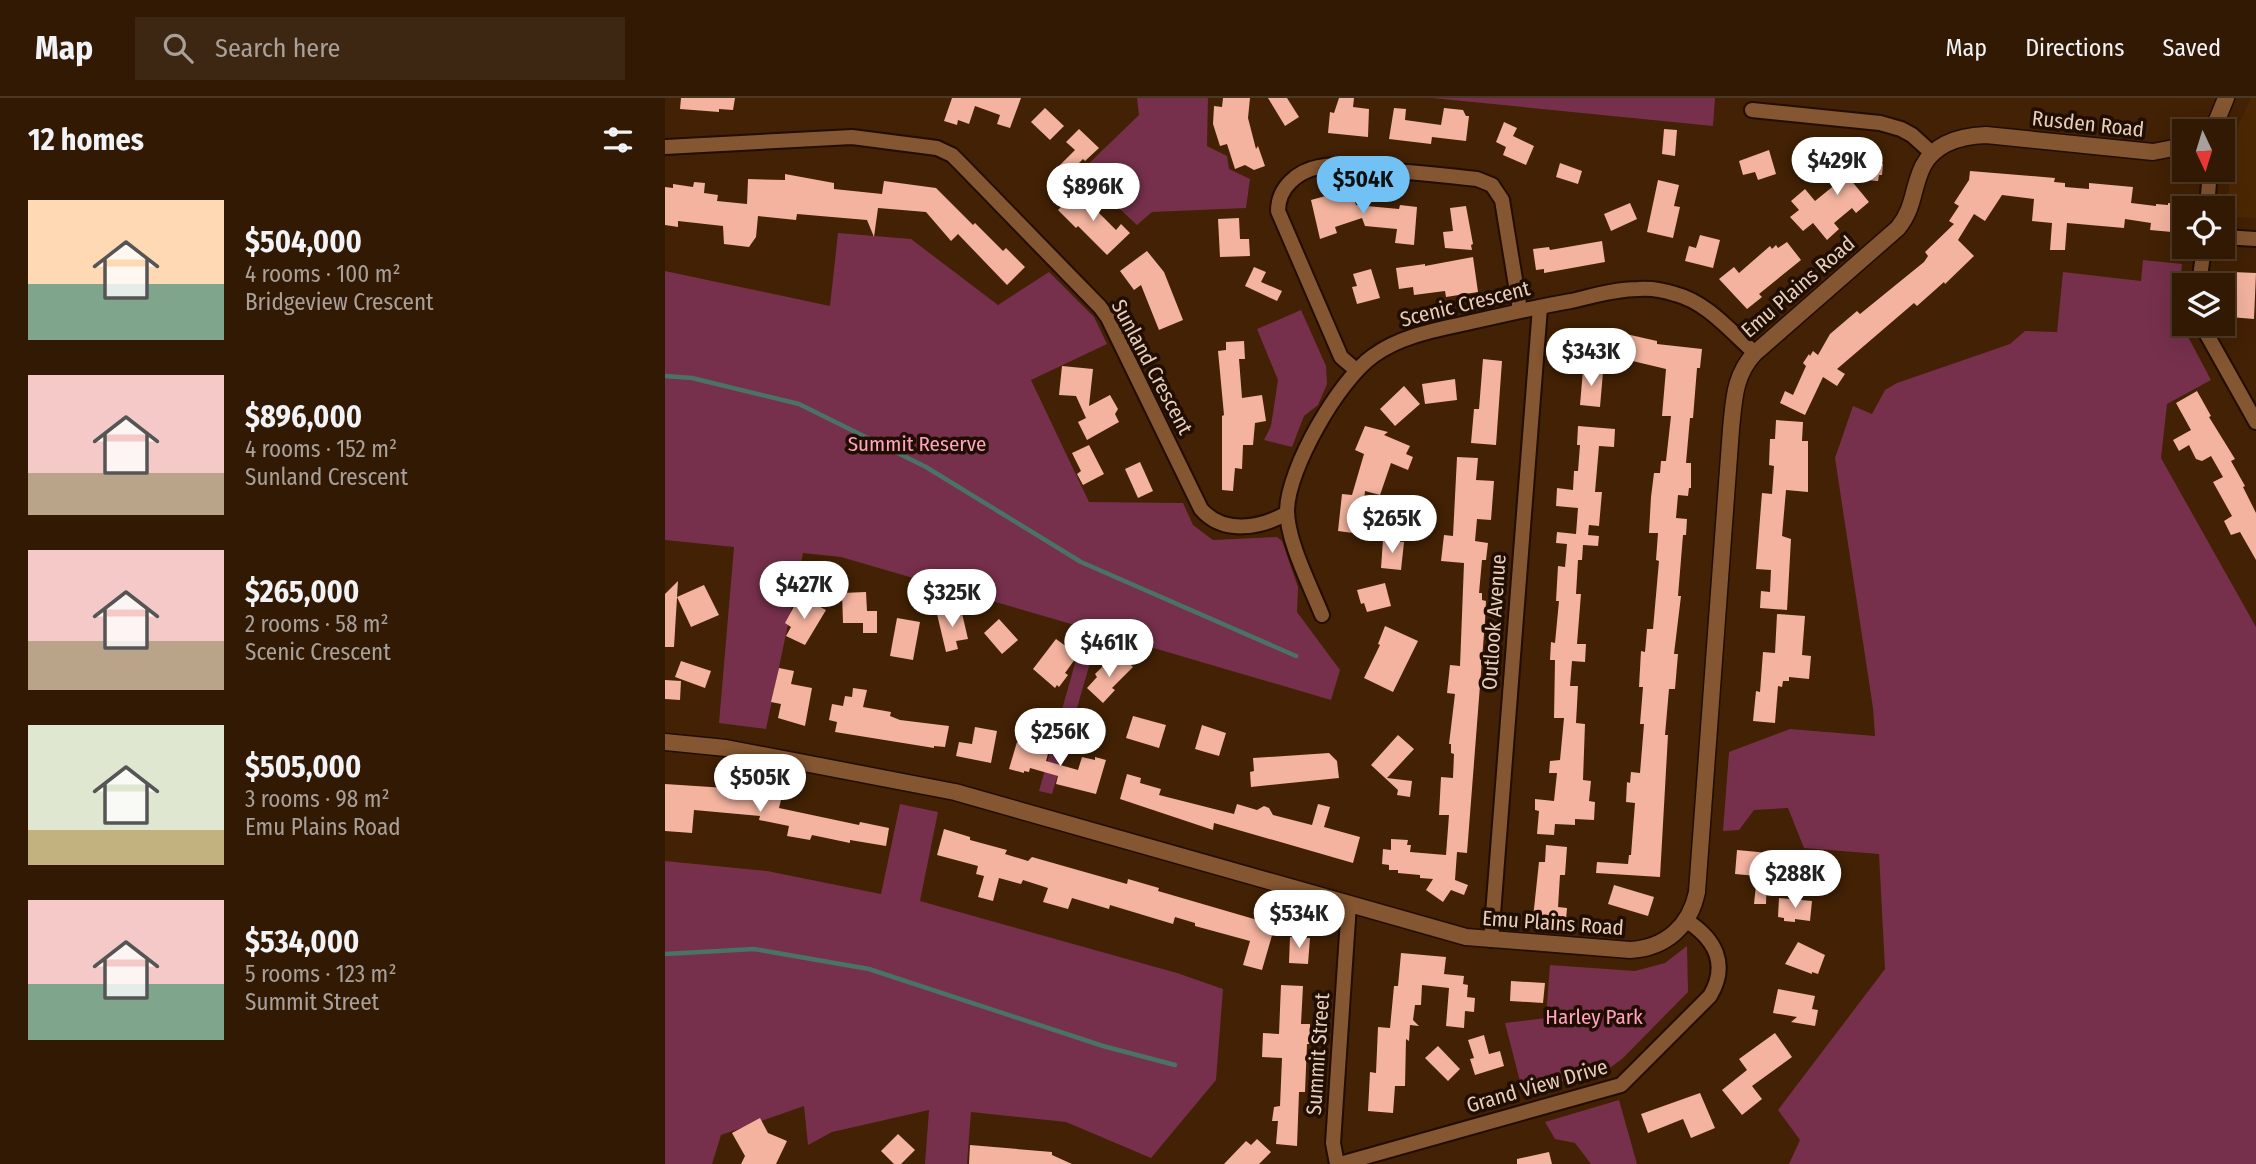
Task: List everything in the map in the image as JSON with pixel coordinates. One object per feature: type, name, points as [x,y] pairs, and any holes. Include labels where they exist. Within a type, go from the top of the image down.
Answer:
[{"type":"street","points":[[2217,119],[2226,98]]},
{"type":"street","points":[[1752,110],[1880,123],[1912,135],[1933,154]]},
{"type":"street","name":"Rusden Road","points":[[1933,154],[1957,139],[1986,135],[2146,151],[2172,149]]},
{"type":"street","name":"Sunland Crescent","points":[[665,147],[852,137],[927,145],[945,150],[961,163],[1108,318],[1206,515],[1220,523],[1243,526],[1274,521],[1287,513]]},
{"type":"street","name":"Emu Plains Road","points":[[665,741],[726,748],[955,792],[1466,937],[1638,950],[1666,940],[1687,921],[1697,892],[1735,390],[1743,366],[1898,228],[1909,212],[1923,166],[1933,154]]},
{"type":"street","points":[[1356,370],[1341,357],[1278,211],[1286,186],[1311,169],[1326,165],[1376,169],[1472,178],[1492,185],[1502,200],[1520,310]]},
{"type":"street","points":[[2235,238],[2256,239]]},
{"type":"street","name":"Scenic Crescent","points":[[1322,615],[1300,559],[1287,513],[1289,491],[1300,461],[1336,396],[1356,370],[1371,357],[1400,341],[1520,310],[1639,288],[1672,293],[1700,305],[1755,353]]},
{"type":"street","name":"Outlook Avenue","points":[[1491,940],[1540,307]]},
{"type":"street","points":[[2208,336],[2256,422]]},
{"type":"street","name":"Summit Street","points":[[1338,1164],[1333,1143],[1349,904]]},
{"type":"street","name":"Grand View Drive","points":[[1338,1164],[1621,1084],[1710,996],[1716,985],[1717,959],[1712,943],[1687,921]]},
{"type":"shaded area","points":[[2251,98],[2256,98],[2256,218],[2235,217],[2235,196],[2228,196],[2229,182],[2235,182],[2235,133]]},
{"type":"green space","points":[[1137,98],[1208,98],[1207,146],[1227,156],[1229,169],[1250,179],[1246,208],[1152,212],[1137,225],[1080,172],[1139,115]]},
{"type":"green space","points":[[1432,98],[1715,98],[1713,126]]},
{"type":"green space","name":"Summit Reserve","points":[[838,233],[911,239],[998,305],[1049,272],[1094,317],[1107,344],[1031,380],[1089,502],[1183,503],[1193,525],[1213,540],[1277,537],[1282,541],[1298,587],[1297,612],[1340,670],[1331,700],[1099,632],[1052,794],[1039,791],[1085,628],[841,557],[803,553],[766,729],[719,723],[734,547],[665,540],[665,271],[830,306]]},
{"type":"green space","points":[[2143,260],[2182,264],[2181,273],[2172,273],[2172,336],[2188,336],[2211,380],[2167,404],[2161,458],[2256,627],[2256,1164],[1789,1164],[1800,1140],[1778,1110],[1885,969],[1879,854],[1804,848],[1788,808],[1754,810],[1739,830],[1723,831],[1729,752],[1790,729],[1875,736],[1835,458],[1853,406],[1872,414],[1885,390],[1897,383],[2010,344],[2025,331],[2057,332],[2063,272],[2141,281]]},
{"type":"green space","points":[[1301,310],[1326,366],[1327,384],[1318,405],[1304,416],[1292,447],[1264,440],[1271,426],[1278,380],[1257,329]]},
{"type":"green space","points":[[900,804],[938,812],[920,901],[1177,973],[1223,989],[1216,1080],[1151,1158],[1066,1122],[971,1112],[967,1164],[925,1164],[929,1110],[832,1132],[808,1145],[804,1106],[721,1135],[712,1164],[665,1164],[665,861],[767,871],[881,894]]},
{"type":"green space","name":"Harley Park","points":[[1687,946],[1688,992],[1622,1059],[1611,1067],[1523,1093],[1505,1023],[1546,1018],[1550,965],[1635,971],[1665,963]]},
{"type":"green space","points":[[1619,1100],[1637,1164],[1591,1164],[1575,1143],[1555,1139],[1545,1122]]},
{"type":"building","points":[[681,98],[735,98],[733,110],[719,109],[719,112],[680,109]]},
{"type":"building","points":[[952,98],[1021,98],[1010,128],[997,124],[1000,115],[975,106],[969,124],[958,120],[957,125],[944,121]]},
{"type":"building","points":[[1223,98],[1250,98],[1248,118],[1256,149],[1258,146],[1265,166],[1254,170],[1245,165],[1235,169],[1227,144],[1220,146],[1213,124],[1214,106],[1222,107]]},
{"type":"building","points":[[1268,98],[1287,98],[1299,117],[1285,126]]},
{"type":"building","points":[[1339,98],[1354,98],[1353,107],[1369,109],[1368,137],[1328,133],[1330,112],[1334,113]]},
{"type":"building","points":[[1045,108],[1064,126],[1050,140],[1031,122]]},
{"type":"building","points":[[1394,108],[1406,109],[1405,120],[1441,125],[1444,108],[1463,110],[1466,116],[1469,116],[1466,141],[1432,137],[1431,144],[1389,139]]},
{"type":"building","points":[[1504,122],[1517,128],[1513,136],[1534,146],[1526,165],[1503,155],[1506,147],[1496,142]]},
{"type":"building","points":[[1079,129],[1099,148],[1067,175],[1058,167],[1075,150],[1066,142]]},
{"type":"building","points":[[1664,129],[1677,130],[1675,156],[1662,154]]},
{"type":"building","points":[[1852,148],[1871,150],[1870,163],[1883,164],[1882,175],[1879,175],[1878,181],[1850,179],[1869,202],[1856,213],[1852,208],[1834,223],[1839,229],[1827,240],[1813,223],[1803,231],[1790,217],[1799,210],[1791,201],[1805,189],[1815,201],[1847,175],[1849,177]]},
{"type":"building","points":[[1769,150],[1776,174],[1758,180],[1755,172],[1743,175],[1739,161]]},
{"type":"building","points":[[1560,163],[1582,171],[1578,184],[1556,177]]},
{"type":"building","points":[[1970,171],[2055,178],[2054,182],[2065,183],[2065,187],[2089,189],[2089,183],[2133,187],[2131,203],[2156,206],[2172,204],[2172,232],[2150,230],[2151,223],[2125,219],[2124,228],[2067,223],[2065,250],[2050,250],[2052,223],[2032,221],[2034,199],[2002,195],[1985,221],[1974,214],[1958,240],[1974,256],[1945,284],[1944,282],[1917,306],[1914,303],[1837,369],[1845,374],[1837,386],[1823,377],[1805,415],[1780,403],[1785,391],[1793,395],[1806,366],[1803,363],[1809,354],[1810,356],[1813,351],[1818,355],[1830,334],[1857,311],[1860,314],[1924,262],[1928,256],[1925,252],[1954,224],[1949,221],[1959,206],[1954,203],[1969,180]]},
{"type":"building","points":[[785,174],[834,183],[834,189],[882,194],[884,181],[936,188],[973,225],[975,223],[1003,251],[1006,248],[1025,267],[1007,285],[958,234],[951,241],[926,212],[878,208],[874,237],[867,220],[797,214],[796,220],[758,216],[756,237],[749,247],[724,244],[723,226],[678,221],[678,227],[665,225],[665,187],[673,188],[673,184],[693,187],[694,182],[705,183],[704,193],[718,195],[717,201],[747,204],[748,179],[785,180]]},
{"type":"building","points":[[1658,180],[1679,185],[1674,206],[1680,207],[1673,238],[1647,232]]},
{"type":"building","points":[[1351,189],[1356,205],[1399,209],[1400,205],[1417,207],[1414,245],[1395,243],[1397,229],[1365,226],[1362,218],[1335,227],[1337,233],[1320,239],[1311,200]]},
{"type":"building","points":[[1077,191],[1116,230],[1121,224],[1130,233],[1107,255],[1058,210]]},
{"type":"building","points":[[1630,203],[1637,219],[1611,231],[1604,214]]},
{"type":"building","points":[[1466,206],[1472,250],[1445,248],[1443,232],[1453,231],[1450,208]]},
{"type":"building","points":[[1239,218],[1240,239],[1249,239],[1250,256],[1220,257],[1218,219]]},
{"type":"building","points":[[1700,235],[1720,240],[1713,268],[1685,261],[1689,246],[1696,248]]},
{"type":"building","points":[[1602,241],[1605,262],[1544,273],[1544,269],[1536,270],[1533,249],[1549,247],[1550,250]]},
{"type":"building","points":[[1787,242],[1801,260],[1759,294],[1762,297],[1747,309],[1719,279],[1734,267],[1739,273],[1770,246],[1772,249],[1776,245],[1778,248]]},
{"type":"building","points":[[1147,251],[1164,272],[1183,320],[1159,330],[1141,285],[1134,290],[1120,271]]},
{"type":"building","points":[[1473,257],[1478,292],[1446,297],[1445,291],[1414,295],[1413,287],[1399,289],[1396,268],[1425,266]]},
{"type":"building","points":[[1254,267],[1266,272],[1261,282],[1282,291],[1277,301],[1245,286]]},
{"type":"building","points":[[1371,269],[1380,298],[1357,304],[1352,287],[1357,286],[1353,274]]},
{"type":"building","points":[[2233,273],[2256,273],[2254,319],[2235,317]]},
{"type":"building","points":[[1574,330],[1594,335],[1586,364],[1566,358]]},
{"type":"building","points":[[1626,334],[1657,341],[1657,344],[1702,349],[1700,368],[1697,368],[1686,463],[1691,463],[1691,488],[1688,496],[1678,495],[1676,518],[1687,519],[1686,535],[1683,535],[1678,596],[1681,596],[1674,654],[1678,654],[1675,689],[1669,689],[1665,735],[1668,735],[1660,877],[1596,873],[1597,862],[1628,864],[1631,855],[1635,803],[1626,802],[1627,782],[1630,783],[1631,772],[1640,773],[1644,724],[1640,724],[1643,687],[1639,687],[1641,651],[1645,652],[1647,629],[1653,629],[1659,561],[1656,560],[1658,533],[1649,533],[1651,497],[1654,473],[1660,473],[1661,461],[1666,461],[1671,416],[1662,416],[1666,369],[1620,358]]},
{"type":"building","points":[[1244,341],[1245,359],[1239,359],[1242,398],[1262,395],[1266,421],[1255,423],[1253,445],[1243,445],[1242,469],[1235,468],[1233,491],[1222,490],[1224,415],[1218,351],[1226,350],[1226,342]]},
{"type":"building","points":[[1483,359],[1502,361],[1496,445],[1471,443],[1474,409],[1479,409]]},
{"type":"building","points":[[1062,366],[1093,369],[1089,406],[1110,395],[1118,409],[1115,414],[1119,422],[1087,440],[1078,422],[1086,418],[1076,396],[1059,395]]},
{"type":"building","points":[[1583,370],[1603,372],[1600,407],[1580,405]]},
{"type":"building","points":[[1455,379],[1457,400],[1425,404],[1422,384]]},
{"type":"building","points":[[1404,386],[1420,404],[1395,426],[1380,409]]},
{"type":"building","points":[[2197,391],[2211,416],[2209,417],[2235,459],[2231,461],[2256,513],[2256,560],[2240,532],[2231,535],[2224,521],[2232,516],[2213,482],[2223,477],[2211,456],[2202,461],[2196,459],[2189,445],[2179,451],[2173,440],[2191,430],[2176,403]]},
{"type":"building","points":[[1776,420],[1803,422],[1802,441],[1808,441],[1808,492],[1786,490],[1782,536],[1791,539],[1787,610],[1760,608],[1761,591],[1770,592],[1771,570],[1756,569],[1762,493],[1772,494],[1774,466],[1769,465],[1770,439],[1775,439]]},
{"type":"building","points":[[1365,426],[1388,432],[1384,435],[1410,446],[1406,454],[1413,457],[1408,470],[1391,463],[1380,495],[1365,491],[1360,534],[1338,531],[1342,494],[1352,495],[1364,454],[1355,450]]},
{"type":"building","points":[[1578,426],[1615,429],[1614,447],[1599,446],[1595,492],[1602,492],[1599,526],[1589,525],[1588,535],[1599,536],[1598,546],[1583,545],[1582,560],[1578,560],[1576,594],[1581,594],[1577,644],[1586,644],[1585,662],[1572,661],[1570,686],[1578,686],[1576,723],[1585,724],[1583,780],[1591,781],[1589,801],[1595,802],[1594,820],[1575,819],[1575,825],[1555,824],[1554,835],[1537,834],[1539,811],[1535,810],[1535,799],[1554,801],[1557,773],[1549,773],[1550,761],[1560,760],[1564,718],[1554,718],[1555,660],[1550,660],[1551,642],[1555,643],[1559,601],[1556,601],[1558,566],[1565,567],[1567,544],[1556,543],[1557,532],[1576,534],[1578,508],[1556,506],[1557,488],[1573,490],[1574,471],[1578,471]]},
{"type":"building","points":[[1089,445],[1104,474],[1083,485],[1077,474],[1081,471],[1072,453]]},
{"type":"building","points":[[1457,457],[1478,458],[1476,480],[1494,481],[1491,520],[1477,519],[1475,541],[1488,543],[1486,560],[1482,560],[1479,593],[1482,593],[1482,600],[1486,601],[1485,621],[1467,853],[1457,852],[1455,880],[1468,885],[1464,895],[1451,890],[1443,902],[1426,890],[1433,879],[1398,873],[1398,870],[1389,870],[1389,865],[1382,864],[1383,849],[1391,850],[1391,839],[1408,840],[1407,845],[1411,845],[1410,852],[1446,855],[1449,815],[1439,815],[1441,777],[1453,778],[1454,754],[1451,753],[1449,744],[1455,694],[1447,693],[1450,665],[1460,666],[1464,563],[1441,561],[1444,535],[1453,536]]},
{"type":"building","points":[[1140,462],[1153,491],[1138,498],[1125,469]]},
{"type":"building","points":[[1383,540],[1404,542],[1401,570],[1381,568]]},
{"type":"building","points":[[678,581],[674,647],[665,647],[665,594]]},
{"type":"building","points":[[1385,583],[1391,606],[1367,612],[1364,603],[1361,604],[1357,590]]},
{"type":"building","points":[[704,585],[719,615],[691,627],[677,597]]},
{"type":"building","points":[[866,592],[867,611],[877,611],[877,633],[863,633],[863,623],[843,623],[842,593]]},
{"type":"building","points":[[805,599],[826,610],[805,645],[786,636],[791,627],[785,623],[797,601],[803,604]]},
{"type":"building","points":[[961,609],[968,639],[956,641],[958,649],[946,652],[937,614]]},
{"type":"building","points":[[1777,614],[1805,616],[1802,655],[1811,656],[1809,679],[1789,677],[1789,681],[1783,681],[1782,687],[1778,686],[1775,723],[1753,721],[1756,691],[1760,692],[1763,652],[1775,653]]},
{"type":"building","points":[[897,618],[920,622],[913,660],[890,656]]},
{"type":"building","points":[[999,619],[1018,640],[1002,654],[984,633]]},
{"type":"building","points":[[1385,626],[1418,641],[1393,692],[1364,678],[1380,645],[1378,644]]},
{"type":"building","points":[[1056,639],[1078,655],[1065,673],[1068,675],[1059,687],[1057,685],[1055,688],[1033,669]]},
{"type":"building","points":[[1123,657],[1133,667],[1112,688],[1115,690],[1103,703],[1087,688],[1097,677],[1095,674],[1109,660],[1114,665]]},
{"type":"building","points":[[681,661],[711,671],[705,688],[675,677]]},
{"type":"building","points":[[779,668],[794,671],[791,684],[812,688],[805,726],[778,718],[781,704],[771,702]]},
{"type":"building","points":[[665,680],[681,681],[680,700],[665,699]]},
{"type":"building","points":[[853,688],[867,690],[863,707],[891,712],[890,716],[900,720],[949,726],[945,747],[934,748],[835,732],[837,722],[829,720],[832,704],[843,706],[845,696],[852,697]]},
{"type":"building","points":[[1133,716],[1166,725],[1159,748],[1126,738]]},
{"type":"building","points":[[1202,725],[1226,733],[1219,756],[1195,749]]},
{"type":"building","points":[[975,727],[997,731],[991,763],[956,756],[959,742],[972,744]]},
{"type":"building","points":[[1398,735],[1414,749],[1387,778],[1412,781],[1410,797],[1397,795],[1398,790],[1371,765]]},
{"type":"building","points":[[1017,742],[1049,750],[1046,761],[1078,770],[1082,757],[1106,760],[1096,794],[1056,784],[1058,776],[1030,768],[1029,772],[1024,773],[1009,769]]},
{"type":"building","points":[[1329,753],[1337,761],[1339,778],[1251,787],[1253,758]]},
{"type":"building","points":[[1127,774],[1141,778],[1140,783],[1161,789],[1159,795],[1234,814],[1237,804],[1257,810],[1264,806],[1269,808],[1273,815],[1312,825],[1318,804],[1330,807],[1324,827],[1360,837],[1353,863],[1214,823],[1213,830],[1120,799]]},
{"type":"building","points":[[665,784],[726,788],[726,791],[747,793],[747,789],[767,793],[766,797],[781,800],[779,808],[859,825],[860,822],[889,828],[886,846],[850,840],[850,843],[812,835],[810,840],[787,836],[789,826],[759,820],[760,816],[694,810],[692,833],[665,831]]},
{"type":"building","points":[[944,829],[970,837],[970,840],[1007,850],[1005,854],[1028,861],[1032,857],[1127,884],[1128,879],[1159,888],[1158,891],[1275,925],[1262,970],[1243,965],[1250,941],[1195,926],[1195,923],[1175,917],[1173,924],[1110,905],[1109,909],[1072,898],[1068,909],[1043,902],[1048,888],[1023,880],[1021,884],[999,878],[993,901],[978,897],[984,876],[976,874],[978,866],[937,855]]},
{"type":"building","points":[[1546,845],[1567,847],[1565,875],[1560,875],[1558,907],[1567,908],[1566,920],[1533,918],[1539,862],[1545,862]]},
{"type":"building","points":[[1737,850],[1779,854],[1777,875],[1767,875],[1766,904],[1754,904],[1757,876],[1735,874]]},
{"type":"building","points":[[1614,885],[1654,897],[1648,916],[1608,904]]},
{"type":"building","points":[[1779,898],[1812,901],[1810,921],[1784,921],[1784,918],[1778,917]]},
{"type":"building","points":[[1290,937],[1310,938],[1308,964],[1289,963]]},
{"type":"building","points":[[1798,942],[1825,955],[1818,974],[1785,964]]},
{"type":"building","points":[[1401,953],[1446,957],[1444,974],[1464,976],[1463,984],[1468,985],[1467,997],[1475,998],[1474,1012],[1465,1011],[1464,1028],[1446,1026],[1449,988],[1422,985],[1421,1005],[1415,1005],[1413,1020],[1419,1026],[1410,1025],[1409,1041],[1406,1039],[1405,1086],[1395,1086],[1393,1113],[1368,1111],[1370,1072],[1376,1073],[1378,1027],[1390,1028],[1394,986],[1398,986]]},
{"type":"building","points":[[1511,981],[1545,983],[1543,1003],[1510,1001]]},
{"type":"building","points":[[1281,985],[1303,986],[1301,1024],[1310,1024],[1312,1032],[1311,1044],[1307,1044],[1305,1092],[1299,1092],[1297,1146],[1276,1144],[1278,1121],[1272,1121],[1274,1107],[1280,1106],[1282,1058],[1262,1057],[1263,1033],[1279,1034]]},
{"type":"building","points":[[1778,989],[1815,996],[1812,1009],[1818,1010],[1815,1026],[1791,1022],[1797,1017],[1773,1013]]},
{"type":"building","points":[[1775,1033],[1792,1057],[1752,1086],[1762,1099],[1742,1115],[1722,1090],[1747,1070],[1739,1059]]},
{"type":"building","points":[[1484,1035],[1489,1054],[1500,1051],[1504,1066],[1475,1075],[1470,1059],[1474,1058],[1468,1040]]},
{"type":"building","points":[[1438,1046],[1460,1069],[1448,1081],[1425,1058]]},
{"type":"building","points":[[1700,1093],[1715,1128],[1691,1138],[1683,1119],[1648,1133],[1641,1114]]},
{"type":"building","points":[[760,1118],[768,1133],[787,1141],[776,1164],[741,1164],[745,1156],[732,1133]]},
{"type":"building","points":[[898,1134],[915,1150],[901,1164],[894,1164],[881,1151]]},
{"type":"building","points":[[1257,1139],[1271,1152],[1259,1164],[1224,1164],[1246,1141],[1251,1145]]},
{"type":"building","points":[[970,1145],[1052,1152],[1052,1155],[1072,1164],[969,1164]]},
{"type":"building","points":[[1549,1152],[1552,1164],[1517,1164],[1517,1159]]},
{"type":"waterway","points":[[665,376],[692,378],[799,404],[926,467],[1081,562],[1296,656]]},
{"type":"waterway","points":[[665,954],[754,949],[869,969],[1103,1046],[1175,1065]]}]
